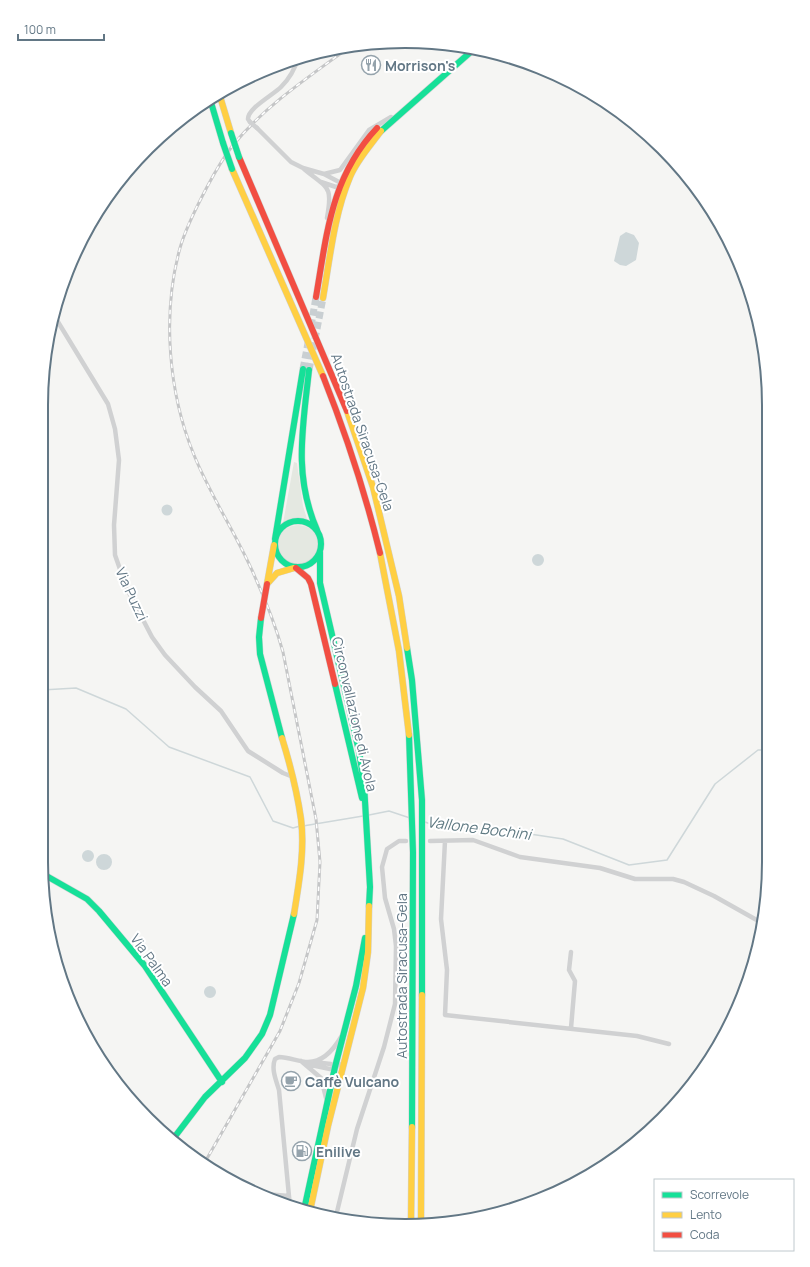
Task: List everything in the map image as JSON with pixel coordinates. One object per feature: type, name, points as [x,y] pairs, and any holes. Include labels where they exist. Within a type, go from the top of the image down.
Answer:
[{"type":"main road","points":[[413,102],[391,116],[362,144],[341,186],[336,199],[323,256],[320,297],[343,195],[350,177],[366,150],[384,126],[413,102],[468,54]]},
{"type":"main road","name":"Autostrada Siracusa-Gela","points":[[221,100],[239,157],[253,192],[345,404],[373,487],[400,604],[412,680],[423,827],[421,1218]]},
{"type":"main road","name":"Autostrada Siracusa-Gela","points":[[212,105],[232,169],[316,358],[363,490],[390,598],[403,681],[410,747],[413,800],[411,1219]]},
{"type":"main road","points":[[176,1135],[205,1097],[222,1082],[256,1045],[270,1015],[294,914],[301,874],[301,820],[293,777],[260,654],[258,637],[267,584],[306,369],[301,461],[305,500],[311,520],[321,541],[320,552],[317,558],[308,566],[277,573],[267,584]]},
{"type":"main road","points":[[295,568],[286,565],[280,560],[276,553],[275,542],[281,529],[290,522],[296,521],[308,523],[316,530]]},
{"type":"main road","name":"Circonvallazione di Avola","points":[[320,552],[320,583],[359,751],[364,784],[364,806]]},
{"type":"main road","name":"Circonvallazione di Avola","points":[[295,568],[308,578],[311,584],[364,806]]},
{"type":"main road","points":[[311,1206],[341,1074],[363,988],[368,952],[367,932],[370,887],[364,806]]},
{"type":"main road","name":"Via Palma","points":[[49,877],[87,899],[99,911],[144,966],[222,1082]]},
{"type":"main road","points":[[305,1205],[367,932]]},
{"type":"street","points":[[295,65],[292,74],[281,87],[250,112],[248,119],[291,162],[303,168],[324,174],[339,182],[341,190],[332,225],[332,242]]},
{"type":"street","points":[[324,174],[340,170],[370,130],[391,116]]},
{"type":"street","points":[[321,182],[336,187],[344,184],[356,160],[366,150]]},
{"type":"street","points":[[303,168],[321,182],[330,193],[331,198],[324,235],[323,256]]},
{"type":"street","name":"Via Puzzi","points":[[58,322],[108,404],[112,415],[119,460],[114,525],[115,555],[127,589],[152,637],[176,668],[221,711],[248,751],[283,773],[293,777]]},
{"type":"street","points":[[430,841],[473,840],[520,857],[600,868],[635,879],[673,879],[684,882],[714,896],[757,920]]},
{"type":"street","points":[[337,1212],[357,1129],[384,1047],[395,1004],[396,946],[394,929],[385,898],[383,862],[387,849],[399,841],[406,841]]},
{"type":"street","points":[[445,841],[441,919],[447,970],[445,1015],[637,1036],[669,1044]]},
{"type":"street","points":[[571,952],[569,970],[575,981],[571,1028]]},
{"type":"street","points":[[304,1062],[315,1061],[330,1052],[345,1029]]},
{"type":"street","points":[[289,1200],[280,1090],[273,1064],[275,1059],[280,1057],[304,1062],[331,1064],[341,1074]]},
{"type":"street","points":[[304,1062],[321,1078],[326,1091],[327,1104]]},
{"type":"street","points":[[336,1068],[344,1063]]},
{"type":"street","points":[[276,1195],[289,1196]]},
{"type":"shaded area","points":[[626,232],[634,235],[639,243],[636,260],[626,266],[620,265],[614,261],[620,236]]},
{"type":"shaded area","points":[[294,462],[297,463],[303,506],[307,519],[295,518],[283,523]]},
{"type":"shaded area","points":[[167,504],[171,506],[173,510],[171,514],[167,516],[163,514],[161,510],[163,506]]},
{"type":"shaded area","points":[[298,525],[312,531],[318,545],[312,559],[298,565],[284,559],[278,545],[284,531]]},
{"type":"shaded area","points":[[536,554],[540,554],[544,560],[540,566],[536,566],[532,562],[532,558]]},
{"type":"shaded area","points":[[86,850],[90,850],[94,856],[90,862],[86,862],[82,858],[82,854]]},
{"type":"shaded area","points":[[104,854],[111,859],[112,862],[107,869],[104,870],[97,865],[96,862],[101,855]]},
{"type":"shaded area","points":[[208,986],[212,986],[216,992],[212,998],[208,998],[204,994],[204,990]]},
{"type":"waterway","name":"Vallone Bochini","points":[[48,690],[76,688],[126,709],[169,747],[250,777],[273,821],[293,828],[300,826]]},
{"type":"waterway","name":"Vallone Bochini","points":[[425,822],[436,826],[510,831],[563,839],[629,865],[667,860],[715,784],[758,750],[762,750]]},
{"type":"waterway","name":"Vallone Bochini","points":[[369,815],[389,811],[410,818]]},
{"type":"waterway","name":"Vallone Bochini","points":[[303,826],[363,816]]},
{"type":"tunnel","points":[[311,326],[316,297]]},
{"type":"tunnel","points":[[309,370],[323,298]]},
{"type":"tunnel","points":[[303,369],[309,338]]},
{"type":"railway","points":[[207,1159],[280,1031],[299,983],[317,920],[320,862],[316,819],[283,652],[267,605],[248,561],[208,486],[194,455],[185,431],[178,405],[170,352],[171,299],[174,273],[185,232],[207,187],[229,150],[246,130],[274,104],[340,54]]},
{"type":"traffic: fast","points":[[381,131],[468,54]]},
{"type":"traffic: fast","points":[[212,105],[223,143]]},
{"type":"traffic: fast","points":[[231,133],[239,157]]},
{"type":"traffic: fast","points":[[223,143],[232,169]]},
{"type":"traffic: fast","points":[[275,539],[303,369]]},
{"type":"traffic: fast","points":[[309,370],[304,411],[302,470],[305,490],[317,530]]},
{"type":"traffic: fast","points":[[303,521],[307,522],[317,531],[320,535],[321,544],[320,553],[311,563],[303,567],[293,567],[285,563],[276,553],[275,539],[279,531],[289,522],[303,521]]},
{"type":"traffic: fast","points":[[320,552],[320,583],[359,751],[364,784],[370,887],[369,906]]},
{"type":"traffic: fast","points":[[261,618],[259,637],[260,654],[282,738]]},
{"type":"traffic: fast","points":[[407,648],[412,680],[422,800],[422,995]]},
{"type":"traffic: fast","points":[[335,684],[362,798]]},
{"type":"traffic: fast","points":[[409,735],[413,852],[412,1127]]},
{"type":"traffic: fast","points":[[49,877],[87,899],[99,911],[145,966],[222,1082]]},
{"type":"traffic: fast","points":[[176,1135],[205,1097],[245,1058],[262,1034],[270,1015],[294,914]]},
{"type":"traffic: fast","points":[[305,1205],[335,1067],[356,986],[365,938]]},
{"type":"traffic: slow","points":[[221,100],[231,133]]},
{"type":"traffic: slow","points":[[323,298],[336,221],[345,191],[356,165],[381,131]]},
{"type":"traffic: slow","points":[[232,169],[323,376]]},
{"type":"traffic: slow","points":[[347,411],[373,487],[399,596],[407,648]]},
{"type":"traffic: slow","points":[[267,584],[274,545]]},
{"type":"traffic: slow","points":[[380,553],[399,651],[409,735]]},
{"type":"traffic: slow","points":[[268,583],[277,573],[294,568]]},
{"type":"traffic: slow","points":[[282,738],[295,788],[302,831],[301,866],[294,914]]},
{"type":"traffic: slow","points":[[311,1206],[328,1126],[363,988],[368,952],[369,906]]},
{"type":"traffic: slow","points":[[421,1218],[422,995]]},
{"type":"traffic: slow","points":[[411,1219],[412,1127]]},
{"type":"traffic: jam","points":[[316,297],[328,228],[340,186],[362,147],[377,128]]},
{"type":"traffic: jam","points":[[239,157],[347,411]]},
{"type":"traffic: jam","points":[[323,376],[340,420],[354,463],[380,553]]},
{"type":"traffic: jam","points":[[296,568],[308,578],[311,584],[335,684]]},
{"type":"traffic: jam","points":[[261,618],[267,584]]},
{"type":"place","name":"Morrison's","points":[[371,65]]},
{"type":"place","name":"Caffè Vulcano","points":[[291,1081]]},
{"type":"place","name":"Enilive","points":[[302,1151]]}]
